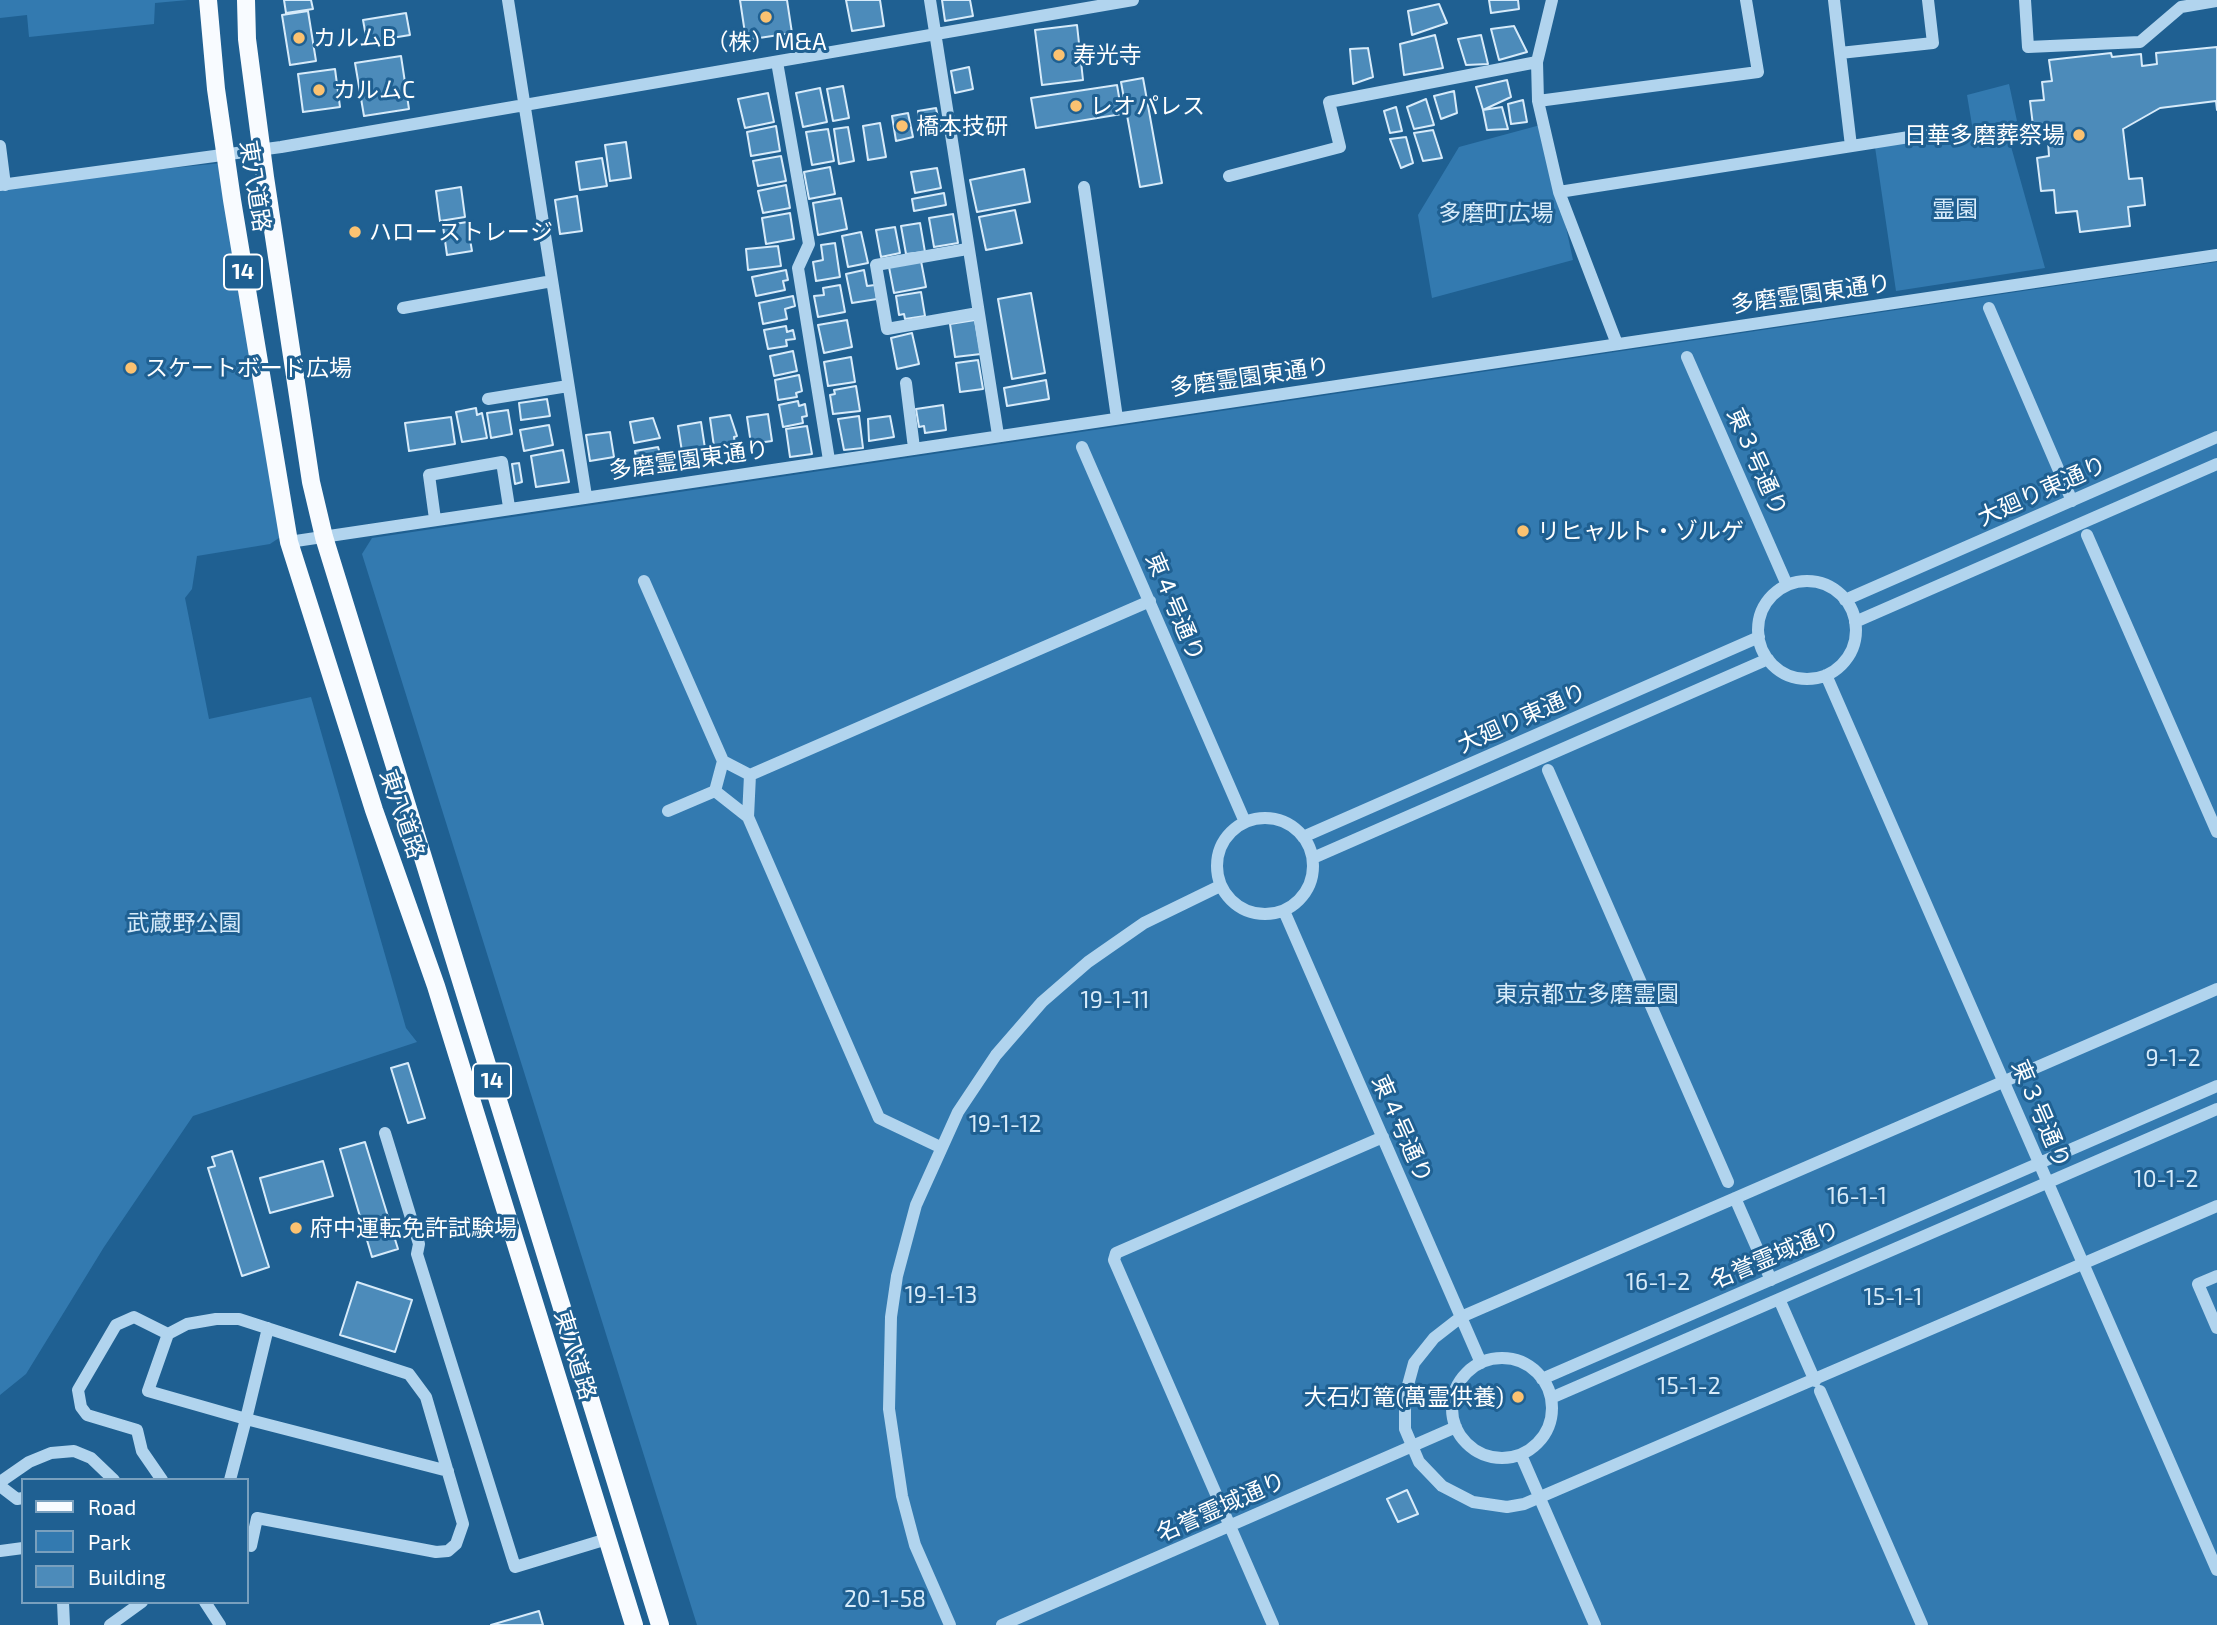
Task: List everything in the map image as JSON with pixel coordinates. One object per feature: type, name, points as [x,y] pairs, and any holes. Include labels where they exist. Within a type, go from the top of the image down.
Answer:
[{"type":"main road","name":"東八道路","points":[[208,0],[225,154],[289,542],[357,758],[436,986],[634,1625]]},
{"type":"main road","name":"東八道路","points":[[246,0],[247,39],[261,150],[311,482],[324,537],[660,1625]]},
{"type":"street","points":[[508,0],[586,496]]},
{"type":"street","points":[[930,0],[998,435]]},
{"type":"street","points":[[0,146],[2,185],[261,150],[1133,0]]},
{"type":"street","points":[[1552,0],[1537,62],[1538,101],[1559,192],[1617,344]]},
{"type":"street","points":[[1538,101],[1758,72],[1746,0]]},
{"type":"street","points":[[1834,0],[1851,146]]},
{"type":"street","points":[[1840,53],[1933,43],[1928,0]]},
{"type":"street","points":[[2025,0],[2028,47],[2140,42],[2181,7],[2217,1]]},
{"type":"street","points":[[777,62],[809,244],[798,268],[830,460]]},
{"type":"street","points":[[1229,176],[1340,147],[1329,102],[1537,62]]},
{"type":"street","points":[[1559,192],[1941,132]]},
{"type":"street","points":[[1084,187],[1117,418]]},
{"type":"street","points":[[967,249],[876,265],[887,330],[978,313]]},
{"type":"street","name":"多磨霊園東通り","points":[[289,542],[509,507],[2217,255]]},
{"type":"street","points":[[403,308],[552,281]]},
{"type":"street","points":[[1989,308],[2072,501]]},
{"type":"street","name":"東３号通り","points":[[1687,357],[1787,585]]},
{"type":"street","points":[[906,383],[914,448]]},
{"type":"street","points":[[488,399],[569,386]]},
{"type":"street","name":"大廻り東通り","points":[[1845,600],[2217,437]]},
{"type":"street","name":"東４号通り","points":[[1083,447],[1245,822]]},
{"type":"street","points":[[435,519],[429,475],[502,462],[509,507]]},
{"type":"street","name":"大廻り東通り","points":[[1855,622],[2217,464]]},
{"type":"street","points":[[2145,469],[2155,491]]},
{"type":"street","points":[[1998,533],[2007,555]]},
{"type":"street","points":[[2087,535],[2217,832]]},
{"type":"street","points":[[645,581],[723,761],[715,791]]},
{"type":"street","points":[[1815,582],[1833,589],[1845,600],[1855,622],[1855,639],[1848,656],[1826,675],[1798,678],[1781,671],[1768,659],[1759,637],[1759,621],[1766,603],[1787,585],[1815,582]]},
{"type":"street","points":[[750,775],[1150,601]]},
{"type":"street","name":"大廻り東通り","points":[[1303,836],[1759,637]]},
{"type":"street","name":"大廻り東通り","points":[[1313,858],[1768,659]]},
{"type":"street","name":"東３号通り","points":[[1826,675],[2217,1570]]},
{"type":"street","points":[[1578,716],[1587,738]]},
{"type":"street","points":[[723,761],[750,775]]},
{"type":"street","points":[[1548,770],[1728,1182]]},
{"type":"street","points":[[750,775],[748,817],[879,1118],[940,1147]]},
{"type":"street","points":[[668,811],[715,791]]},
{"type":"street","points":[[715,791],[748,817]]},
{"type":"street","points":[[1256,818],[1277,820],[1303,836],[1313,858],[1308,889],[1284,911],[1252,914],[1233,903],[1220,886],[1216,865],[1222,844],[1245,822],[1256,818]]},
{"type":"street","points":[[950,1625],[912,1532],[900,1485],[889,1409],[891,1317],[897,1276],[916,1205],[958,1112],[996,1055],[1052,993],[1088,962],[1144,923],[1220,886]]},
{"type":"street","name":"東４号通り","points":[[1284,911],[1481,1363]]},
{"type":"street","points":[[2217,989],[1461,1317],[1434,1338],[1414,1363],[1405,1396],[1404,1413],[1412,1447],[1430,1475],[1457,1496],[1473,1502],[1507,1507],[1540,1500],[1817,1386],[2217,1206]]},
{"type":"street","name":"名誉霊域通り","points":[[1542,1379],[2217,1086]]},
{"type":"street","name":"名誉霊域通り","points":[[1551,1398],[2217,1109]]},
{"type":"street","points":[[385,1133],[419,1244],[416,1254],[514,1567],[607,1539]]},
{"type":"street","points":[[1273,1625],[1114,1260],[1116,1254],[1383,1138]]},
{"type":"street","points":[[1735,1198],[1771,1280]]},
{"type":"street","points":[[2217,1276],[2198,1284],[2217,1328]]},
{"type":"street","points":[[1779,1299],[1922,1625]]},
{"type":"street","points":[[161,1478],[142,1451],[137,1430],[87,1415],[81,1407],[78,1390],[116,1325],[134,1317],[168,1334]]},
{"type":"street","points":[[248,1545],[251,1546],[257,1518],[423,1551],[448,1551],[462,1535],[463,1524],[448,1471],[426,1397],[409,1374],[239,1319],[216,1319],[187,1324],[168,1334],[155,1363],[148,1391],[448,1471]]},
{"type":"street","points":[[231,1478],[268,1328]]},
{"type":"street","points":[[1498,1358],[1515,1360],[1530,1367],[1542,1379],[1551,1398],[1552,1416],[1546,1432],[1535,1446],[1521,1455],[1506,1458],[1476,1451],[1456,1427],[1453,1397],[1468,1371],[1481,1363],[1498,1358]]},
{"type":"street","name":"名誉霊域通り","points":[[1002,1625],[1456,1427]]},
{"type":"street","points":[[21,1498],[17,1499],[0,1484],[29,1462],[51,1453],[74,1451],[91,1458],[112,1478]]},
{"type":"street","points":[[1521,1455],[1595,1625]]},
{"type":"street","points":[[0,1551],[21,1548]]},
{"type":"street","points":[[63,1604],[64,1625]]},
{"type":"street","points":[[110,1625],[139,1604]]},
{"type":"street","points":[[206,1604],[220,1625]]},
{"type":"green space","points":[[0,0],[188,0],[155,3],[154,24],[29,37],[27,15],[0,18]]},
{"type":"green space","name":"霊園","points":[[2009,84],[2017,121],[2005,125],[2045,268],[1896,291],[1875,147],[1973,131],[1967,95]]},
{"type":"green space","name":"多磨町広場","points":[[1544,124],[1573,260],[1432,298],[1418,215],[1459,147]]},
{"type":"green space","name":"武蔵野公園","points":[[0,146],[5,185],[222,163],[282,536],[270,544],[197,556],[192,589],[185,598],[209,719],[311,697],[406,1028],[417,1042],[193,1116],[104,1247],[26,1374],[0,1395]]},
{"type":"green space","name":"東京都立多磨霊園","points":[[2217,262],[2217,1625],[697,1625],[362,554],[372,538]]},
{"type":"building","points":[[284,0],[311,0],[313,9],[286,13]]},
{"type":"building","name":"（株）M&A","points":[[740,0],[787,0],[792,33],[746,40]]},
{"type":"building","points":[[846,0],[880,0],[884,26],[852,31]]},
{"type":"building","points":[[942,0],[970,0],[973,16],[945,21]]},
{"type":"building","points":[[1489,0],[1518,0],[1519,9],[1491,13]]},
{"type":"building","points":[[1439,4],[1447,23],[1412,35],[1408,11]]},
{"type":"building","name":"カルムB","points":[[308,11],[316,61],[290,65],[282,15]]},
{"type":"building","points":[[406,13],[410,35],[367,42],[363,20]]},
{"type":"building","name":"寿光寺","points":[[1077,25],[1083,80],[1042,85],[1035,30]]},
{"type":"building","points":[[1514,26],[1527,52],[1499,60],[1491,29]]},
{"type":"building","points":[[1435,35],[1443,68],[1404,75],[1400,44]]},
{"type":"building","points":[[1481,35],[1488,64],[1466,65],[1458,39]]},
{"type":"building","name":"日華多磨葬祭場","points":[[2217,47],[2217,110],[2216,101],[2160,108],[2123,129],[2129,179],[2142,178],[2145,205],[2128,207],[2130,226],[2080,232],[2077,211],[2056,213],[2054,190],[2041,191],[2037,158],[2049,156],[2048,141],[2035,142],[2030,101],[2044,100],[2042,82],[2052,81],[2049,60],[2111,53],[2112,57],[2141,54],[2142,66],[2157,64],[2156,53]]},
{"type":"building","points":[[1368,48],[1373,77],[1353,84],[1350,49]]},
{"type":"building","points":[[401,56],[409,109],[364,116],[355,63]]},
{"type":"building","points":[[969,67],[973,89],[955,93],[951,71]]},
{"type":"building","name":"カルムC","points":[[335,69],[340,107],[303,112],[298,74]]},
{"type":"building","name":"レオパレス","points":[[1143,78],[1162,183],[1140,187],[1121,82]]},
{"type":"building","points":[[1507,80],[1511,97],[1483,110],[1476,87]]},
{"type":"building","name":"レオパレス","points":[[1117,85],[1122,114],[1036,128],[1031,98]]},
{"type":"building","points":[[843,86],[849,118],[833,121],[827,89]]},
{"type":"building","points":[[820,88],[827,122],[803,127],[796,93]]},
{"type":"building","points":[[1454,91],[1457,113],[1441,119],[1434,96]]},
{"type":"building","points":[[768,93],[774,122],[745,128],[738,99]]},
{"type":"building","points":[[1426,99],[1434,125],[1414,129],[1407,107]]},
{"type":"building","points":[[1523,100],[1527,122],[1511,124],[1508,104]]},
{"type":"building","points":[[1396,107],[1402,131],[1390,133],[1384,111]]},
{"type":"building","points":[[1502,107],[1508,129],[1487,130],[1483,110]]},
{"type":"building","points":[[936,108],[941,131],[922,135],[918,111]]},
{"type":"building","name":"橋本技研","points":[[908,113],[913,137],[896,141],[892,116]]},
{"type":"building","points":[[880,123],[886,157],[868,160],[863,126]]},
{"type":"building","points":[[776,126],[780,151],[751,156],[747,132]]},
{"type":"building","points":[[848,127],[854,161],[839,164],[834,129]]},
{"type":"building","points":[[828,129],[834,161],[812,165],[806,132]]},
{"type":"building","points":[[1433,130],[1442,158],[1423,161],[1414,133]]},
{"type":"building","points":[[1406,137],[1413,163],[1401,168],[1390,139]]},
{"type":"building","points":[[626,142],[631,178],[610,181],[605,145]]},
{"type":"building","points":[[781,156],[786,181],[758,186],[753,161]]},
{"type":"building","points":[[602,158],[607,186],[580,190],[576,162]]},
{"type":"building","points":[[830,167],[835,194],[809,199],[804,172]]},
{"type":"building","points":[[937,168],[941,188],[915,193],[911,172]]},
{"type":"building","points":[[1024,169],[1030,202],[977,212],[970,180]]},
{"type":"building","points":[[786,185],[790,208],[763,213],[758,191]]},
{"type":"building","points":[[461,187],[465,217],[440,221],[436,191]]},
{"type":"building","points":[[944,193],[946,205],[914,211],[912,199]]},
{"type":"building","points":[[577,196],[582,231],[560,234],[555,200]]},
{"type":"building","points":[[841,198],[847,229],[818,235],[813,203]]},
{"type":"building","points":[[1015,210],[1022,243],[986,250],[979,217]]},
{"type":"building","points":[[790,213],[794,239],[766,244],[762,218]]},
{"type":"building","points":[[953,214],[958,243],[934,247],[929,218]]},
{"type":"building","points":[[467,222],[472,251],[447,255],[443,226]]},
{"type":"building","points":[[920,223],[925,252],[906,254],[901,226]]},
{"type":"building","points":[[895,227],[900,253],[881,257],[876,230]]},
{"type":"building","points":[[861,232],[868,263],[848,267],[842,236]]},
{"type":"building","points":[[835,243],[840,277],[816,281],[813,262],[823,260],[821,245]]},
{"type":"building","points":[[778,246],[781,266],[748,270],[746,249]]},
{"type":"building","points":[[921,261],[926,287],[894,293],[889,267]]},
{"type":"building","points":[[786,270],[788,280],[783,281],[785,290],[756,296],[752,277]]},
{"type":"building","points":[[864,270],[867,286],[875,285],[877,299],[852,303],[846,274]]},
{"type":"building","points":[[840,285],[845,312],[818,317],[814,296],[824,295],[823,288]]},
{"type":"building","points":[[921,292],[925,316],[905,319],[904,314],[899,315],[896,296]]},
{"type":"building","points":[[1031,293],[1045,373],[1012,379],[998,299]]},
{"type":"building","points":[[793,296],[795,306],[785,309],[787,319],[763,324],[759,303]]},
{"type":"building","points":[[847,320],[852,347],[824,353],[818,325]]},
{"type":"building","points":[[975,320],[981,354],[955,357],[950,324]]},
{"type":"building","points":[[786,326],[787,332],[793,330],[795,339],[786,340],[787,346],[768,349],[764,330]]},
{"type":"building","points":[[912,333],[919,364],[897,369],[891,338]]},
{"type":"building","points":[[793,351],[797,371],[774,376],[770,356]]},
{"type":"building","points":[[851,357],[855,382],[828,386],[824,362]]},
{"type":"building","points":[[978,360],[983,389],[960,392],[956,363]]},
{"type":"building","points":[[799,375],[802,391],[796,393],[797,397],[778,400],[775,380]]},
{"type":"building","points":[[1046,380],[1049,399],[1007,406],[1004,388]]},
{"type":"building","points":[[856,386],[860,411],[833,414],[830,395],[835,394],[834,390]]},
{"type":"building","points":[[547,399],[550,416],[521,420],[519,403]]},
{"type":"building","points":[[798,401],[799,406],[805,404],[807,416],[802,417],[803,423],[783,427],[779,405]]},
{"type":"building","points":[[943,405],[946,430],[925,433],[924,426],[919,427],[916,409]]},
{"type":"building","points":[[476,408],[477,415],[482,413],[487,438],[462,442],[456,412]]},
{"type":"building","points":[[508,410],[512,434],[491,438],[487,413]]},
{"type":"building","points":[[768,414],[772,441],[751,444],[747,417]]},
{"type":"building","points":[[730,415],[737,436],[734,437],[736,451],[715,454],[710,418]]},
{"type":"building","points":[[859,416],[863,448],[844,450],[838,419]]},
{"type":"building","points":[[890,416],[894,437],[869,441],[868,419]]},
{"type":"building","points":[[451,417],[455,444],[409,451],[405,423]]},
{"type":"building","points":[[653,418],[660,438],[634,443],[630,422]]},
{"type":"building","points":[[701,422],[706,455],[683,458],[678,426]]},
{"type":"building","points":[[549,425],[553,445],[524,451],[520,430]]},
{"type":"building","points":[[807,426],[812,454],[790,457],[786,429]]},
{"type":"building","points":[[610,432],[614,457],[590,461],[586,435]]},
{"type":"building","points":[[658,447],[664,467],[638,471],[635,451]]},
{"type":"building","points":[[563,450],[569,482],[536,487],[531,456]]},
{"type":"building","points":[[519,463],[522,482],[515,484],[512,464]]},
{"type":"building","points":[[408,1063],[425,1118],[408,1123],[391,1068]]},
{"type":"building","points":[[365,1142],[398,1249],[372,1257],[340,1149]]},
{"type":"building","points":[[232,1151],[269,1267],[242,1276],[208,1168],[215,1166],[212,1157]]},
{"type":"building","points":[[323,1161],[333,1196],[270,1213],[260,1178]]},
{"type":"building","points":[[357,1282],[412,1300],[395,1352],[340,1335]]},
{"type":"building","points":[[1407,1490],[1418,1514],[1398,1522],[1387,1499]]},
{"type":"building","points":[[539,1611],[543,1625],[491,1625]]},
{"type":"place","name":"（株）M&A","points":[[766,17]]},
{"type":"place","name":"カルムB","points":[[299,38]]},
{"type":"place","name":"寿光寺","points":[[1059,55]]},
{"type":"place","name":"カルムC","points":[[319,90]]},
{"type":"place","name":"レオパレス","points":[[1076,106]]},
{"type":"place","name":"橋本技研","points":[[902,126]]},
{"type":"place","name":"日華多磨葬祭場","points":[[2079,135]]},
{"type":"place","name":"ハローストレージ","points":[[355,232]]},
{"type":"place","name":"スケートボード広場","points":[[131,368]]},
{"type":"place","name":"リヒャルト・ゾルゲ","points":[[1523,531]]},
{"type":"place","name":"府中運転免許試験場","points":[[296,1228]]},
{"type":"place","name":"大石灯篭(萬霊供養)","points":[[1518,1397]]},
{"type":"park label","name":"19-1-11","points":[[1115,1000]]},
{"type":"park label","name":"9-1-2","points":[[2173,1058]]},
{"type":"park label","name":"19-1-12","points":[[1005,1124]]},
{"type":"park label","name":"10-1-2","points":[[2166,1179]]},
{"type":"park label","name":"16-1-1","points":[[1857,1196]]},
{"type":"park label","name":"16-1-2","points":[[1658,1282]]},
{"type":"park label","name":"19-1-13","points":[[941,1295]]},
{"type":"park label","name":"15-1-1","points":[[1893,1297]]},
{"type":"park label","name":"15-1-2","points":[[1689,1386]]},
{"type":"park label","name":"20-1-58","points":[[885,1599]]}]
